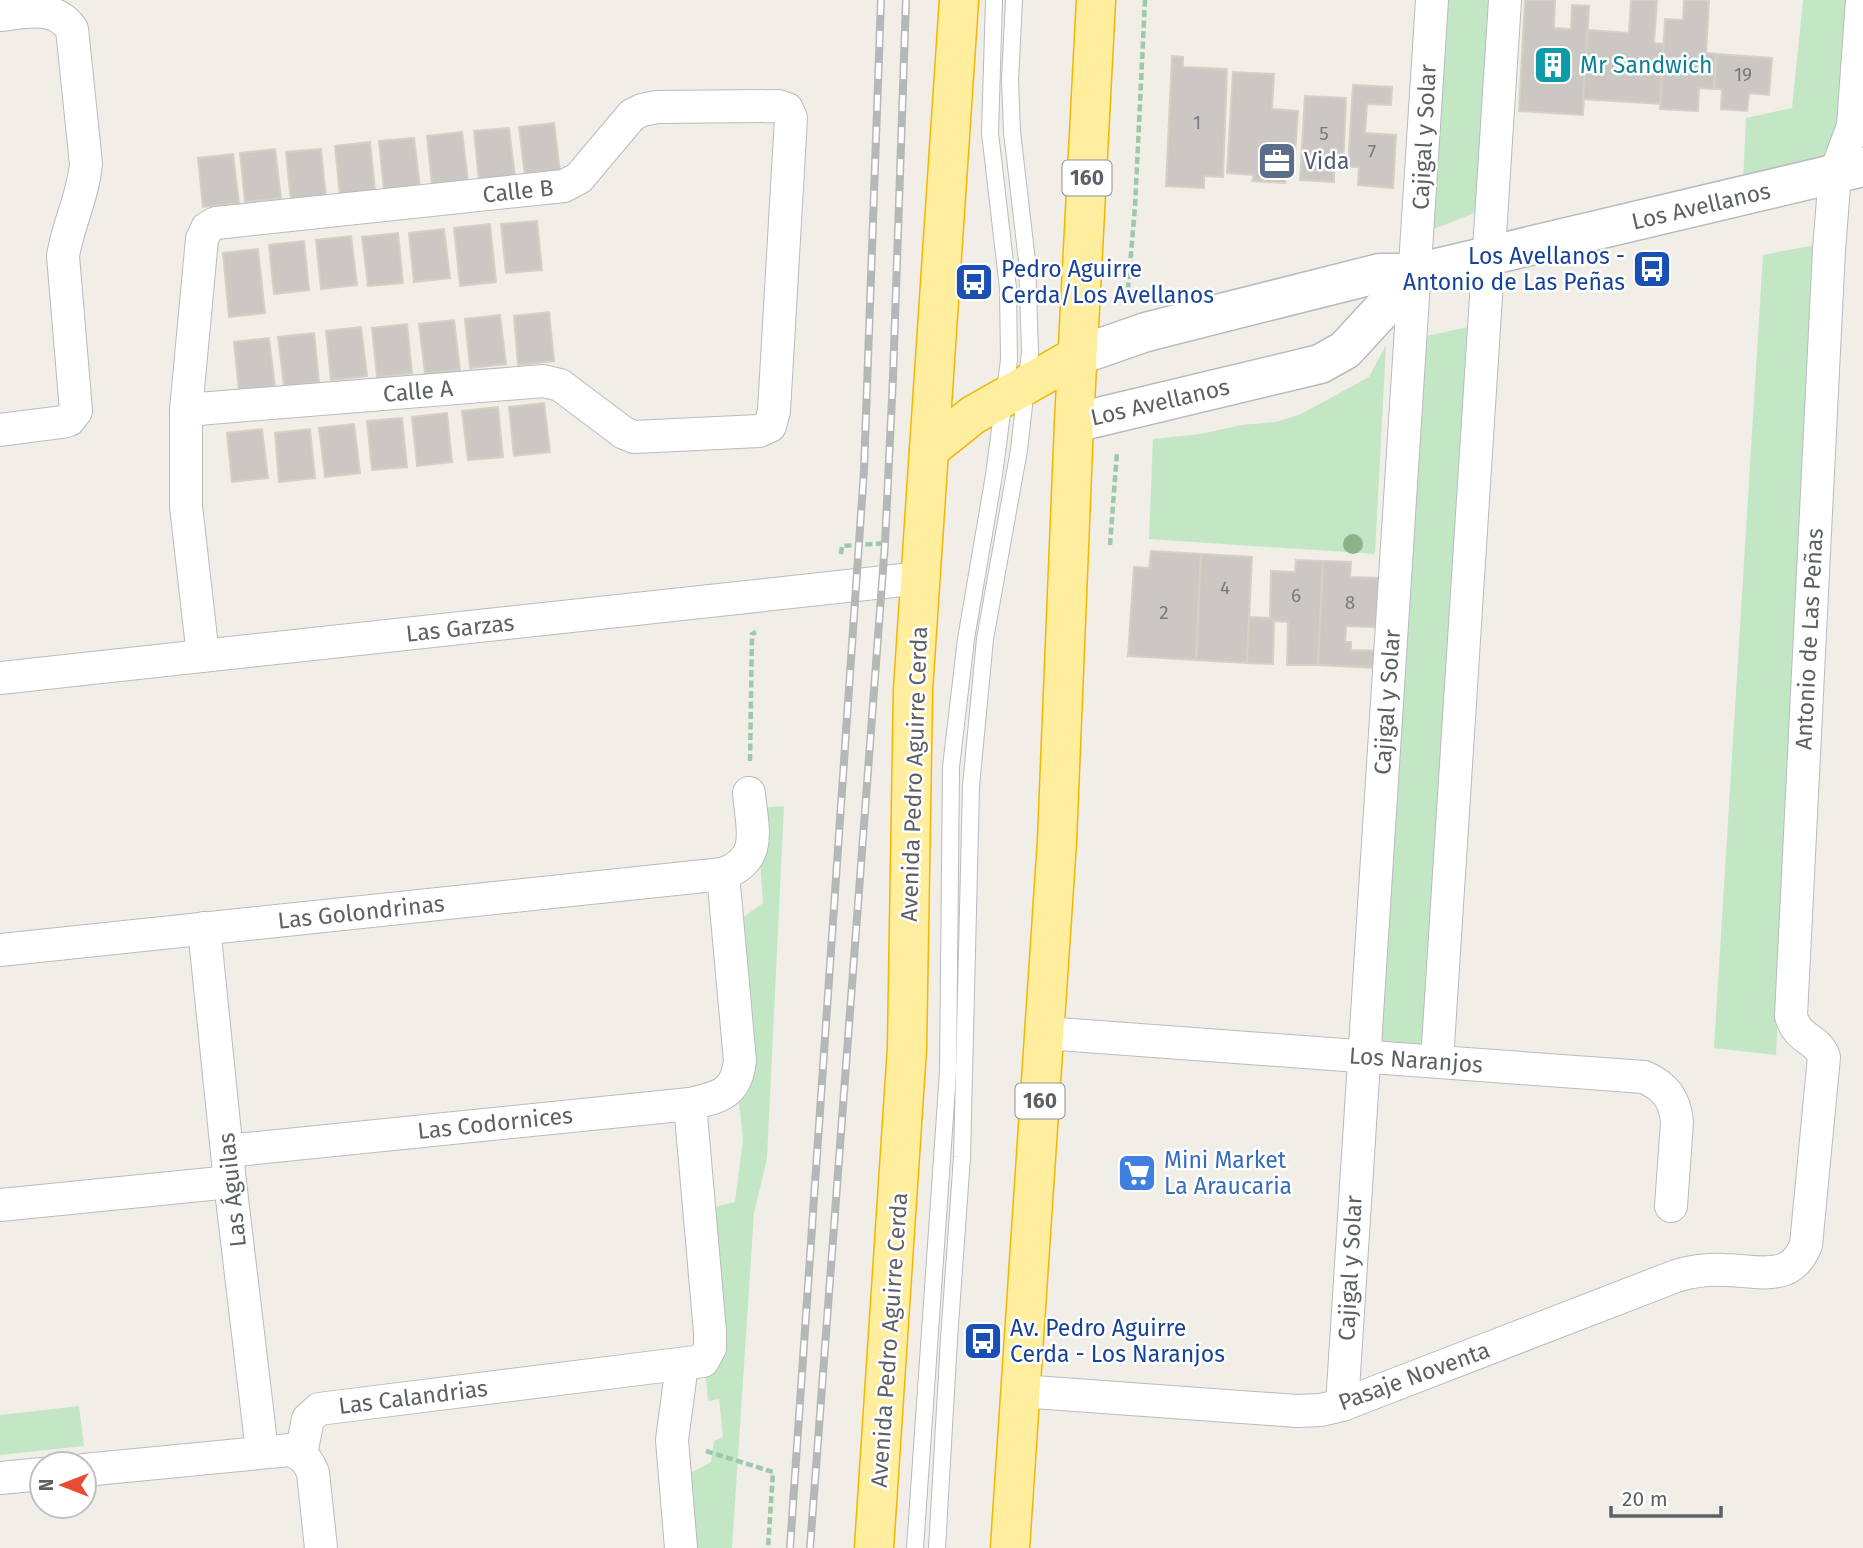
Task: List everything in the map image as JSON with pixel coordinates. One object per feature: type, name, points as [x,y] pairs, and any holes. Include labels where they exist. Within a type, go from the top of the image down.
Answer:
[{"type":"highway","name":"Avenida Pedro Aguirre Cerda","points":[[874,1548],[904,1113],[914,690],[959,0]]},
{"type":"highway","name":"160","points":[[1010,1548],[1057,841],[1077,356],[1096,0]]},
{"type":"highway","points":[[929,450],[948,432],[1016,389],[1077,356]]},
{"type":"street","name":"Cajigal y Solar","points":[[1342,1405],[1432,0]]},
{"type":"street","points":[[1437,1061],[1506,0]]},
{"type":"street","name":"Antonio de Las Peñas","points":[[1794,1264],[1806,1245],[1824,1057],[1818,1046],[1794,1028],[1791,1016],[1829,250],[1849,171],[1862,0]]},
{"type":"street","points":[[0,15],[50,11],[65,20],[72,29],[86,164],[84,185],[63,256],[76,411],[69,421],[0,430]]},
{"type":"street","name":"Calle B","points":[[186,410],[202,239],[208,228],[216,223],[564,186],[579,178],[632,115],[642,110],[657,107],[778,106],[787,109],[791,118],[775,411],[770,426],[759,431],[634,437]]},
{"type":"street","name":"Los Avellanos","points":[[1077,356],[1124,339],[1380,274],[1416,273],[1849,171]]},
{"type":"street","name":"Los Avellanos","points":[[1074,423],[1320,364],[1345,350],[1416,273]]},
{"type":"street","name":"Calle A","points":[[186,410],[543,381],[561,385],[634,437]]},
{"type":"street","points":[[186,410],[186,506],[203,656]]},
{"type":"street","name":"Las Garzas","points":[[0,678],[921,578]]},
{"type":"street","points":[[723,874],[745,862],[752,851],[750,793]]},
{"type":"street","name":"Las Golondrinas","points":[[0,950],[723,874]]},
{"type":"street","name":"Las Codornices","points":[[227,1151],[690,1104],[721,1096],[731,1088],[738,1077],[740,1061],[723,874]]},
{"type":"street","name":"Las Águilas","points":[[204,928],[230,1182],[262,1451]]},
{"type":"street","name":"Los Naranjos","points":[[1045,1033],[1644,1077],[1666,1091],[1676,1111],[1671,1206]]},
{"type":"street","name":"Las Calandrias","points":[[301,1454],[308,1419],[319,1409],[702,1361],[710,1348],[710,1332],[690,1104]]},
{"type":"street","points":[[0,1205],[230,1182]]},
{"type":"street","name":"Pasaje Noventa","points":[[1020,1391],[1297,1411],[1321,1410],[1342,1405],[1676,1276],[1707,1270],[1771,1272],[1794,1264]]},
{"type":"street","points":[[681,1548],[672,1440],[682,1365]]},
{"type":"street","points":[[98,1468],[290,1450],[301,1454],[308,1461],[313,1473],[321,1548]]},
{"type":"street","points":[[0,1478],[28,1475]]},
{"type":"lane","points":[[937,1548],[962,1157],[971,786],[985,639],[1019,450],[1016,389],[1009,360],[1008,288],[990,133],[993,0]]},
{"type":"lane","points":[[915,1548],[948,1072],[951,767],[966,639],[994,475],[1016,389],[1030,352],[1027,261],[1012,132],[1010,80],[1014,0]]},
{"type":"path","points":[[1124,339],[1135,207],[1145,0]]},
{"type":"path","points":[[750,793],[752,634]]},
{"type":"path","points":[[672,1440],[773,1472],[768,1548]]},
{"type":"green space","points":[[1445,0],[1491,0],[1477,212],[1429,231]]},
{"type":"green space","points":[[1803,0],[1863,0],[1863,160],[1743,182],[1746,118],[1792,108]]},
{"type":"green space","points":[[1815,245],[1776,1055],[1714,1048],[1763,255]]},
{"type":"green space","points":[[1468,327],[1427,1052],[1381,1048],[1427,336]]},
{"type":"green space","points":[[1386,345],[1375,554],[1149,539],[1153,439],[1276,422],[1301,414],[1369,377]]},
{"type":"green space","points":[[784,806],[767,1158],[754,1213],[732,1548],[694,1548],[687,1475],[711,1462],[714,1441],[723,1437],[719,1399],[708,1401],[693,1234],[701,1210],[735,1202],[743,1139],[721,933],[763,903],[756,808]]},
{"type":"green space","points":[[79,1406],[84,1446],[0,1455],[0,1415]]},
{"type":"building","name":"Mr Sandwich","points":[[1525,0],[1555,0],[1554,28],[1571,29],[1572,5],[1589,6],[1583,115],[1519,111]]},
{"type":"building","points":[[1631,0],[1657,0],[1654,43],[1664,44],[1661,104],[1583,99],[1588,30],[1629,33]]},
{"type":"building","points":[[1684,0],[1709,0],[1706,53],[1716,54],[1714,89],[1699,88],[1698,111],[1660,109],[1665,19],[1683,20]]},
{"type":"building","points":[[1716,54],[1772,58],[1769,95],[1749,93],[1747,111],[1721,109],[1722,89],[1714,89]]},
{"type":"building","points":[[1172,56],[1183,57],[1183,67],[1227,69],[1223,177],[1204,176],[1204,188],[1166,186]]},
{"type":"building","points":[[1233,72],[1274,74],[1272,109],[1298,111],[1294,170],[1286,170],[1285,183],[1252,181],[1254,175],[1227,173]]},
{"type":"building","points":[[1353,85],[1392,87],[1391,105],[1367,104],[1365,133],[1396,135],[1393,188],[1358,185],[1359,167],[1348,167]]},
{"type":"building","points":[[1305,96],[1346,98],[1343,169],[1334,168],[1334,182],[1300,180]]},
{"type":"building","points":[[554,123],[560,172],[525,176],[519,127]]},
{"type":"building","points":[[509,128],[515,177],[479,181],[474,131]]},
{"type":"building","points":[[462,132],[468,181],[432,185],[427,136]]},
{"type":"building","points":[[414,138],[420,187],[384,191],[379,141]]},
{"type":"building","points":[[370,142],[375,191],[340,195],[335,146]]},
{"type":"building","points":[[275,149],[281,198],[245,202],[240,153]]},
{"type":"building","points":[[321,149],[326,198],[291,202],[286,152]]},
{"type":"building","points":[[233,154],[239,203],[203,207],[198,158]]},
{"type":"building","points":[[537,221],[542,270],[506,273],[501,224]]},
{"type":"building","points":[[490,224],[496,282],[460,286],[454,228]]},
{"type":"building","points":[[444,229],[450,278],[414,282],[409,233]]},
{"type":"building","points":[[398,233],[403,283],[368,286],[362,237]]},
{"type":"building","points":[[351,236],[357,285],[321,289],[316,240]]},
{"type":"building","points":[[304,241],[309,290],[274,294],[269,245]]},
{"type":"building","points":[[258,249],[265,313],[229,317],[223,253]]},
{"type":"building","points":[[549,312],[554,361],[518,365],[514,316]]},
{"type":"building","points":[[500,315],[506,364],[470,368],[465,319]]},
{"type":"building","points":[[454,320],[460,370],[425,373],[419,324]]},
{"type":"building","points":[[407,324],[412,373],[377,377],[372,328]]},
{"type":"building","points":[[361,327],[367,376],[331,380],[326,331]]},
{"type":"building","points":[[314,333],[319,382],[284,386],[278,337]]},
{"type":"building","points":[[269,338],[275,387],[239,391],[234,342]]},
{"type":"building","points":[[544,403],[550,452],[514,456],[509,407]]},
{"type":"building","points":[[498,407],[503,457],[468,460],[462,411]]},
{"type":"building","points":[[447,413],[452,462],[417,466],[412,417]]},
{"type":"building","points":[[402,418],[407,467],[372,470],[367,421]]},
{"type":"building","points":[[354,424],[360,473],[325,477],[319,428]]},
{"type":"building","points":[[262,429],[268,478],[232,482],[227,433]]},
{"type":"building","points":[[310,429],[315,478],[279,482],[275,433]]},
{"type":"building","points":[[1151,551],[1201,554],[1196,660],[1128,656],[1134,567],[1149,568]]},
{"type":"building","points":[[1201,554],[1252,557],[1247,663],[1196,660]]},
{"type":"building","points":[[1296,560],[1323,561],[1318,665],[1287,665],[1288,622],[1274,621],[1273,664],[1247,663],[1249,617],[1270,618],[1271,571],[1295,572]]},
{"type":"building","points":[[1323,561],[1351,562],[1350,577],[1379,578],[1377,627],[1346,626],[1345,642],[1351,642],[1351,650],[1379,651],[1378,668],[1318,665]]},
{"type":"railway","points":[[790,1548],[864,470],[881,0]]},
{"type":"railway","points":[[810,1548],[885,543],[906,0]]},
{"type":"place","name":"Mr Sandwich","points":[[1553,65]]},
{"type":"place","name":"Vida","points":[[1277,161]]},
{"type":"place","name":"Los Avellanos - Antonio de Las Peñas","points":[[1652,269]]},
{"type":"place","name":"Pedro Aguirre Cerda/Los Avellanos","points":[[974,282]]},
{"type":"place","name":"Mini Market La Araucaria","points":[[1137,1173]]},
{"type":"place","name":"Av. Pedro Aguirre Cerda - Los Naranjos","points":[[983,1341]]}]
